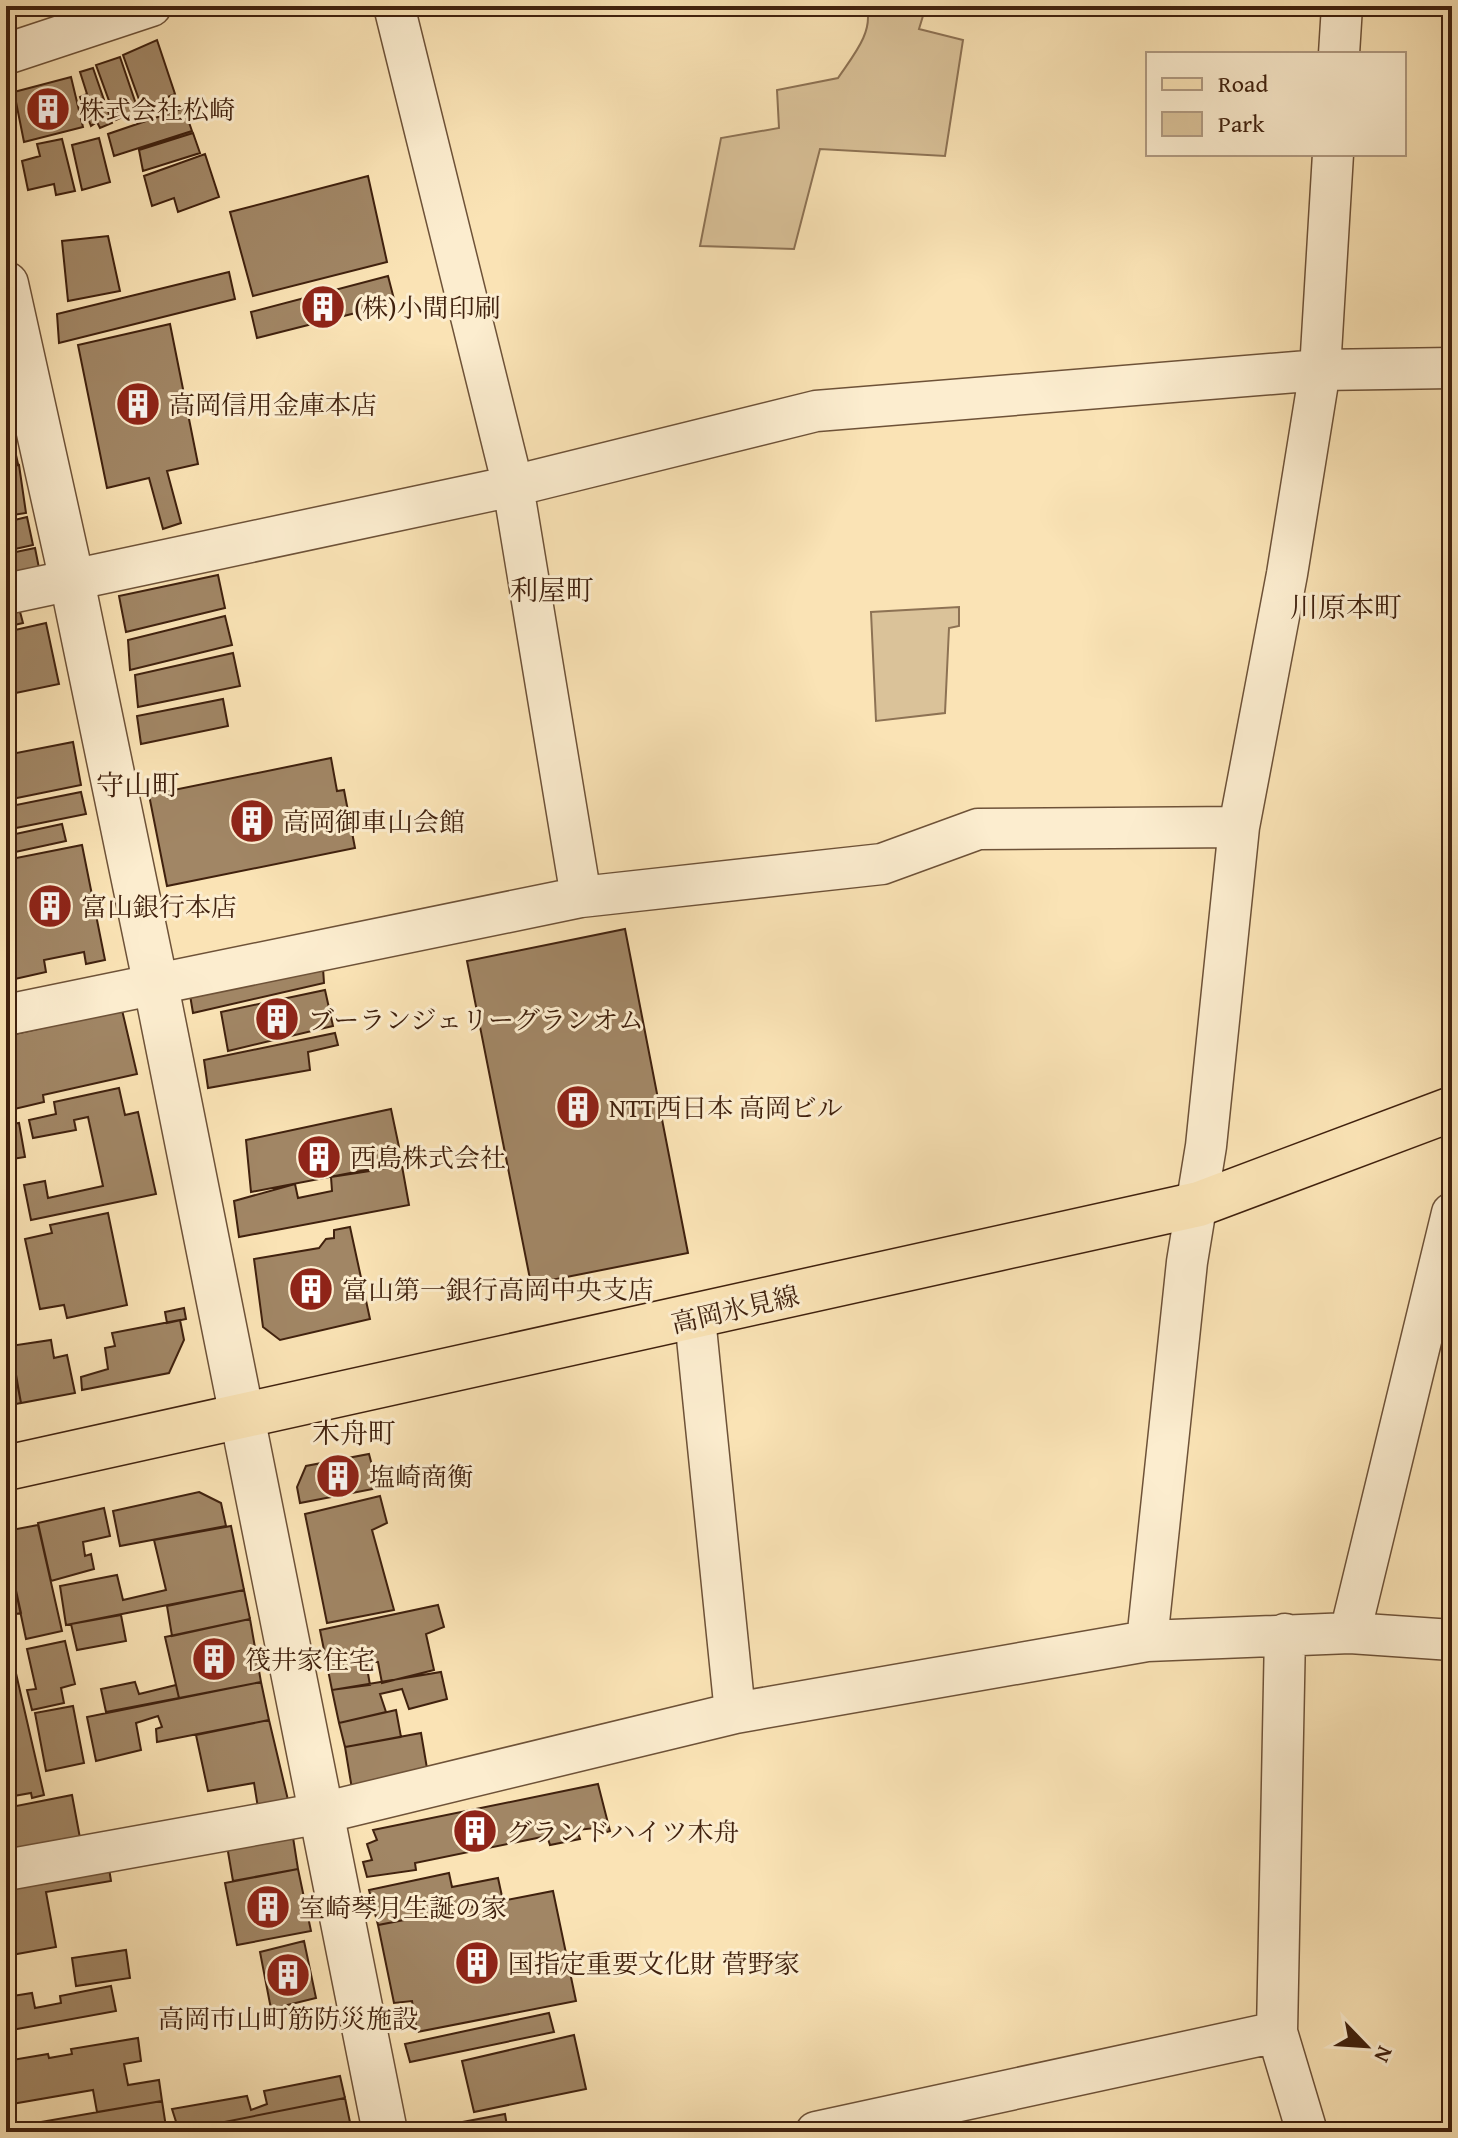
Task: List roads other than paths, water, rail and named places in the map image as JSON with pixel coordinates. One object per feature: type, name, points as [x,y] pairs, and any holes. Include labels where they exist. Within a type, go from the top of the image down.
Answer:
[{"type":"main road","name":"高岡氷見線","points":[[6,1468],[695,1318],[1199,1204],[1452,1109]]},
{"type":"street","points":[[6,54],[151,6]]},
{"type":"street","points":[[394,6],[513,486],[581,897]]},
{"type":"street","points":[[1339,52],[1342,6]]},
{"type":"street","points":[[1147,1641],[1187,1262],[1199,1204],[1239,827],[1287,574],[1320,370],[1333,156]]},
{"type":"street","points":[[6,284],[72,581],[156,986],[385,2132]]},
{"type":"street","points":[[6,594],[513,486],[816,411],[1320,370],[1452,368]]},
{"type":"street","points":[[6,1015],[581,897],[882,864],[978,829],[1239,827]]},
{"type":"street","points":[[1350,1633],[1450,1229]]},
{"type":"street","points":[[695,1318],[735,1713]]},
{"type":"street","points":[[6,1870],[322,1813],[735,1713],[1147,1641],[1350,1633],[1452,1640]]},
{"type":"street","points":[[1285,1634],[1277,2032],[1307,2132]]},
{"type":"street","points":[[816,2132],[1277,2032]]},
{"type":"place","name":"株式会社松崎","points":[[48,109]]},
{"type":"place","name":"(株)小間印刷","points":[[323,307]]},
{"type":"place","name":"高岡信用金庫本店","points":[[138,404]]},
{"type":"place","name":"高岡御車山会館","points":[[252,821]]},
{"type":"place","name":"富山銀行本店","points":[[50,906]]},
{"type":"place","name":"ブーランジェリーグランオム","points":[[277,1019]]},
{"type":"place","name":"NTT西日本 高岡ビル","points":[[578,1107]]},
{"type":"place","name":"西島株式会社","points":[[319,1157]]},
{"type":"place","name":"富山第一銀行高岡中央支店","points":[[311,1289]]},
{"type":"place","name":"塩崎商衡","points":[[338,1476]]},
{"type":"place","name":"筏井家住宅","points":[[214,1659]]},
{"type":"place","name":"グランドハイツ木舟","points":[[475,1831]]},
{"type":"place","name":"室崎琴月生誕の家","points":[[268,1907]]},
{"type":"place","name":"国指定重要文化財 菅野家","points":[[477,1963]]},
{"type":"place","name":"高岡市山町筋防災施設","points":[[288,1975]]},
{"type":"district","name":"利屋町","points":[[552,589]]},
{"type":"district","name":"川原本町","points":[[1346,606]]},
{"type":"district","name":"守山町","points":[[138,784]]},
{"type":"district","name":"木舟町","points":[[354,1432]]}]
